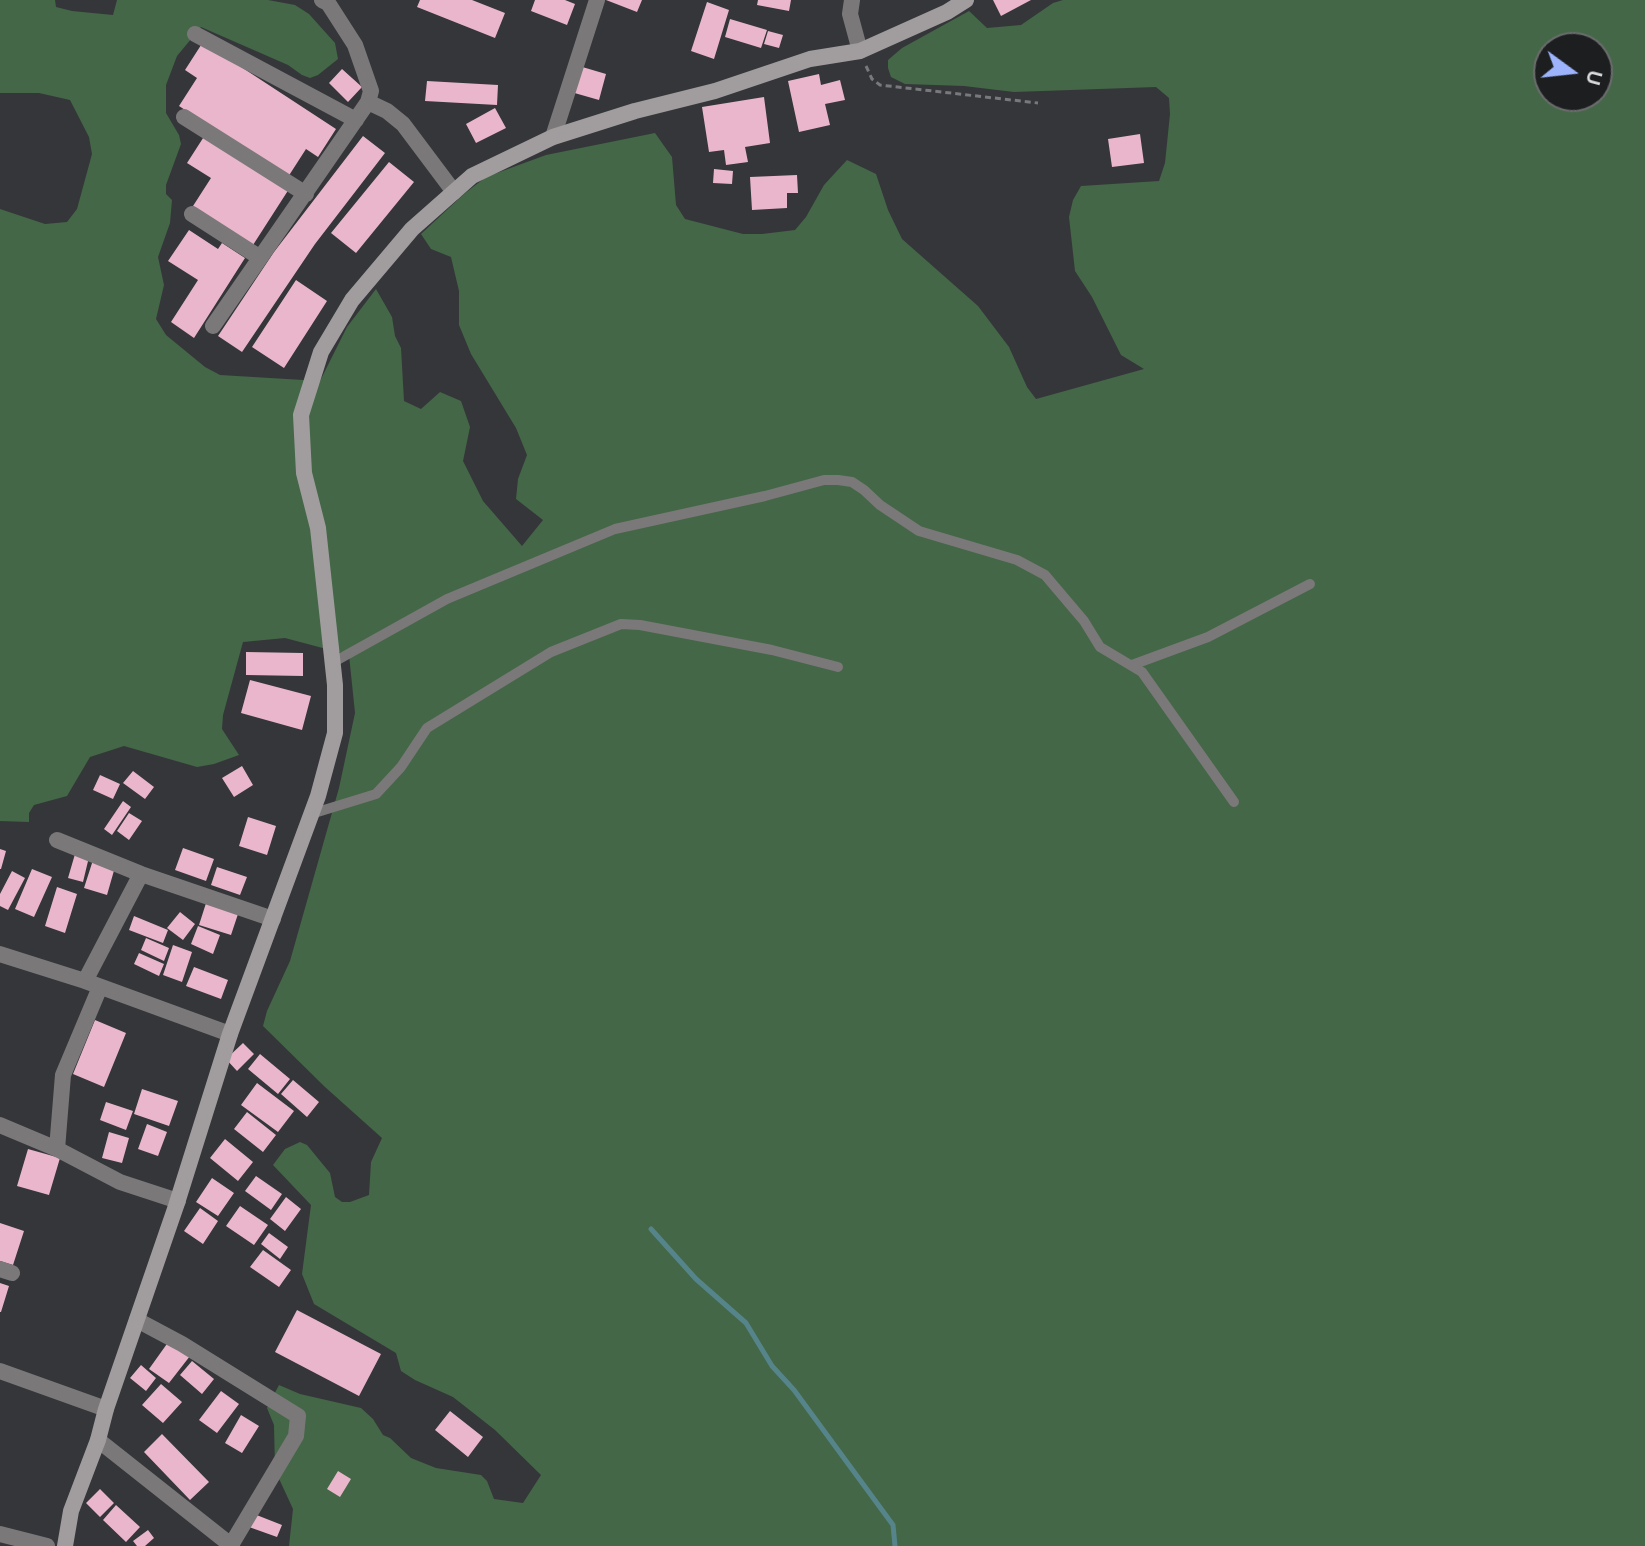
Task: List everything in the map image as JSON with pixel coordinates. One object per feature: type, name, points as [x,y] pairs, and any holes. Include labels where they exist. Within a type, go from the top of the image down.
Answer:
[{"type":"main road","points":[[65,1546],[71,1511],[178,1201],[230,1034],[311,814],[335,733],[332,663],[318,528],[304,473],[301,415],[321,352],[352,300],[412,229],[472,176],[553,137],[635,111],[715,91],[810,59],[860,51],[947,12],[966,0]]},
{"type":"street","points":[[213,326],[368,102],[371,91],[355,45],[328,3],[322,0]]},
{"type":"street","points":[[553,137],[597,0]]},
{"type":"street","points":[[852,0],[850,14],[860,51]]},
{"type":"street","points":[[195,34],[356,120]]},
{"type":"street","points":[[368,102],[387,111],[403,124],[454,192]]},
{"type":"street","points":[[184,117],[306,194]]},
{"type":"street","points":[[192,214],[259,257]]},
{"type":"street","points":[[57,840],[141,874],[273,919]]},
{"type":"street","points":[[57,1149],[63,1075],[93,984],[141,874]]},
{"type":"street","points":[[0,954],[230,1034]]},
{"type":"street","points":[[0,1125],[57,1149],[120,1182],[178,1201]]},
{"type":"street","points":[[98,1440],[232,1546],[296,1436],[298,1416],[182,1344],[137,1320]]},
{"type":"street","points":[[0,1371],[106,1409]]},
{"type":"street","points":[[0,1534],[47,1546]]},
{"type":"lane","points":[[332,663],[447,599],[615,529],[824,480],[852,482],[919,531],[1017,560],[1045,575],[1084,621],[1100,647],[1142,672],[1234,802]]},
{"type":"lane","points":[[1132,665],[1208,637],[1310,584]]},
{"type":"lane","points":[[311,814],[376,794],[401,767],[427,728],[551,652],[621,624],[772,650],[838,667]]},
{"type":"path","points":[[860,51],[872,79],[880,85],[1038,103]]},
{"type":"green space","points":[[0,0],[55,0],[56,7],[113,15],[117,0],[268,0],[295,5],[309,14],[335,43],[338,59],[310,78],[288,65],[201,27],[177,56],[166,85],[166,113],[181,144],[166,185],[166,194],[172,200],[170,223],[158,257],[164,285],[156,319],[166,335],[205,367],[220,375],[320,381],[347,327],[376,289],[392,317],[395,336],[401,348],[404,401],[421,409],[440,392],[461,401],[470,427],[463,461],[483,501],[522,546],[543,520],[516,499],[518,479],[527,455],[516,428],[471,354],[459,325],[459,291],[451,257],[431,249],[421,234],[486,177],[546,155],[655,133],[672,157],[676,205],[685,219],[743,234],[762,234],[795,230],[824,185],[847,160],[876,174],[902,239],[978,306],[1009,347],[1027,387],[1036,399],[1144,369],[1121,355],[1092,297],[1075,271],[1069,217],[1073,200],[1081,186],[1159,181],[1165,163],[1169,98],[1156,87],[1014,92],[905,84],[891,77],[888,68],[888,60],[902,48],[969,11],[987,28],[1021,25],[1053,3],[1063,0],[1645,0],[1645,1546],[289,1546],[293,1509],[275,1470],[274,1425],[267,1408],[279,1385],[300,1394],[361,1408],[383,1435],[411,1458],[436,1468],[481,1475],[487,1481],[494,1499],[523,1503],[541,1475],[495,1430],[453,1397],[401,1371],[396,1353],[314,1304],[302,1274],[311,1205],[273,1165],[285,1149],[300,1142],[307,1145],[330,1173],[335,1197],[342,1202],[350,1202],[369,1195],[371,1162],[382,1138],[263,1026],[290,961],[339,788],[355,713],[349,655],[285,638],[243,642],[222,729],[239,755],[197,767],[124,746],[90,757],[67,796],[34,805],[29,813],[29,822],[0,821],[0,209],[45,224],[67,222],[77,209],[92,154],[89,137],[70,100],[39,93],[0,93]]},
{"type":"building","points":[[420,0],[472,0],[505,13],[495,38],[417,7]]},
{"type":"building","points":[[535,0],[565,0],[575,4],[567,25],[531,11]]},
{"type":"building","points":[[606,0],[642,0],[637,12]]},
{"type":"building","points":[[758,0],[791,0],[789,11],[757,5]]},
{"type":"building","points":[[993,0],[1031,0],[1001,16]]},
{"type":"building","points":[[707,2],[729,10],[714,59],[691,51]]},
{"type":"building","points":[[730,19],[767,30],[761,48],[725,37]]},
{"type":"building","points":[[768,31],[783,35],[779,48],[764,44]]},
{"type":"building","points":[[203,42],[336,129],[318,157],[306,149],[288,177],[179,106],[197,78],[185,70]]},
{"type":"building","points":[[579,66],[606,74],[599,100],[571,92]]},
{"type":"building","points":[[342,69],[362,87],[348,102],[329,83]]},
{"type":"building","points":[[819,74],[821,85],[840,80],[845,100],[825,104],[830,125],[799,132],[788,81]]},
{"type":"building","points":[[427,81],[498,85],[497,105],[425,101]]},
{"type":"building","points":[[764,97],[770,143],[745,147],[748,162],[726,165],[724,150],[709,152],[702,107]]},
{"type":"building","points":[[495,108],[506,128],[476,143],[466,124]]},
{"type":"building","points":[[1140,134],[1144,163],[1112,167],[1108,139]]},
{"type":"building","points":[[205,135],[289,189],[253,245],[193,206],[211,178],[187,163]]},
{"type":"building","points":[[363,136],[385,153],[315,244],[242,352],[218,336],[274,252]]},
{"type":"building","points":[[389,162],[414,182],[356,253],[331,233]]},
{"type":"building","points":[[714,169],[733,171],[732,184],[713,183]]},
{"type":"building","points":[[797,175],[798,193],[787,193],[787,208],[752,210],[750,177]]},
{"type":"building","points":[[189,230],[218,249],[222,243],[245,258],[194,338],[171,322],[198,280],[168,261]]},
{"type":"building","points":[[296,280],[327,301],[284,368],[252,347]]},
{"type":"building","points":[[246,652],[303,653],[303,676],[246,675]]},
{"type":"building","points":[[250,680],[311,696],[302,730],[241,713]]},
{"type":"building","points":[[242,766],[253,785],[234,797],[222,778]]},
{"type":"building","points":[[133,771],[154,787],[145,799],[123,783]]},
{"type":"building","points":[[100,775],[120,784],[113,799],[93,790]]},
{"type":"building","points":[[123,801],[131,807],[112,835],[104,829]]},
{"type":"building","points":[[129,813],[142,821],[129,840],[117,831]]},
{"type":"building","points":[[248,817],[276,826],[267,855],[239,846]]},
{"type":"building","points":[[183,848],[214,859],[206,881],[175,870]]},
{"type":"building","points":[[0,849],[6,851],[1,869],[0,869]]},
{"type":"building","points":[[75,854],[89,857],[83,882],[68,878]]},
{"type":"building","points":[[93,860],[115,867],[107,895],[84,888]]},
{"type":"building","points":[[217,867],[247,877],[240,895],[211,885]]},
{"type":"building","points":[[32,869],[52,877],[34,917],[15,909]]},
{"type":"building","points":[[12,871],[25,878],[8,910],[0,906],[0,894]]},
{"type":"building","points":[[57,887],[77,894],[65,933],[45,926]]},
{"type":"building","points":[[207,900],[239,911],[231,935],[199,925]]},
{"type":"building","points":[[180,912],[195,924],[183,940],[167,928]]},
{"type":"building","points":[[134,916],[168,930],[163,943],[129,930]]},
{"type":"building","points":[[198,926],[220,935],[213,954],[191,944]]},
{"type":"building","points":[[146,938],[169,948],[164,961],[141,950]]},
{"type":"building","points":[[173,945],[192,952],[182,982],[163,975]]},
{"type":"building","points":[[139,953],[164,964],[159,976],[134,964]]},
{"type":"building","points":[[194,967],[228,980],[221,999],[186,986]]},
{"type":"building","points":[[95,1020],[126,1033],[104,1087],[73,1074]]},
{"type":"building","points":[[243,1043],[254,1054],[237,1071],[226,1059]]},
{"type":"building","points":[[260,1054],[290,1079],[278,1094],[248,1069]]},
{"type":"building","points":[[293,1080],[319,1102],[307,1117],[281,1094]]},
{"type":"building","points":[[257,1083],[294,1111],[278,1132],[241,1105]]},
{"type":"building","points":[[142,1089],[178,1101],[169,1126],[134,1114]]},
{"type":"building","points":[[106,1102],[133,1111],[126,1130],[100,1120]]},
{"type":"building","points":[[247,1112],[276,1135],[263,1152],[234,1129]]},
{"type":"building","points":[[147,1124],[167,1132],[158,1156],[138,1149]]},
{"type":"building","points":[[109,1132],[129,1138],[122,1163],[102,1158]]},
{"type":"building","points":[[225,1139],[253,1162],[238,1181],[210,1158]]},
{"type":"building","points":[[28,1149],[60,1158],[49,1195],[17,1186]]},
{"type":"building","points":[[256,1176],[282,1194],[271,1210],[245,1191]]},
{"type":"building","points":[[212,1178],[234,1193],[218,1216],[196,1202]]},
{"type":"building","points":[[286,1197],[301,1209],[285,1231],[270,1219]]},
{"type":"building","points":[[240,1206],[268,1225],[254,1245],[226,1226]]},
{"type":"building","points":[[200,1208],[218,1221],[203,1244],[184,1231]]},
{"type":"building","points":[[0,1223],[24,1231],[13,1265],[0,1261]]},
{"type":"building","points":[[269,1233],[288,1247],[280,1259],[261,1244]]},
{"type":"building","points":[[263,1250],[291,1270],[279,1287],[250,1267]]},
{"type":"building","points":[[0,1283],[9,1286],[1,1312],[0,1312]]},
{"type":"building","points":[[297,1310],[381,1354],[359,1396],[275,1352]]},
{"type":"building","points":[[169,1341],[190,1356],[169,1383],[149,1369]]},
{"type":"building","points":[[192,1361],[214,1379],[202,1394],[180,1375]]},
{"type":"building","points":[[141,1365],[156,1378],[146,1391],[130,1378]]},
{"type":"building","points":[[161,1384],[182,1402],[163,1423],[142,1405]]},
{"type":"building","points":[[221,1391],[239,1404],[217,1433],[199,1420]]},
{"type":"building","points":[[450,1411],[483,1437],[468,1457],[435,1430]]},
{"type":"building","points":[[241,1415],[259,1426],[242,1453],[225,1443]]},
{"type":"building","points":[[162,1434],[209,1482],[190,1500],[144,1452]]},
{"type":"building","points":[[338,1471],[351,1479],[340,1497],[327,1489]]},
{"type":"building","points":[[100,1489],[114,1503],[100,1517],[86,1503]]},
{"type":"building","points":[[116,1505],[140,1527],[126,1542],[103,1520]]},
{"type":"building","points":[[254,1514],[282,1525],[277,1537],[249,1527]]},
{"type":"building","points":[[148,1530],[154,1538],[145,1546],[137,1546],[133,1541]]},
{"type":"waterway","points":[[651,1229],[696,1279],[746,1323],[772,1366],[794,1390],[893,1525],[895,1546]]}]
